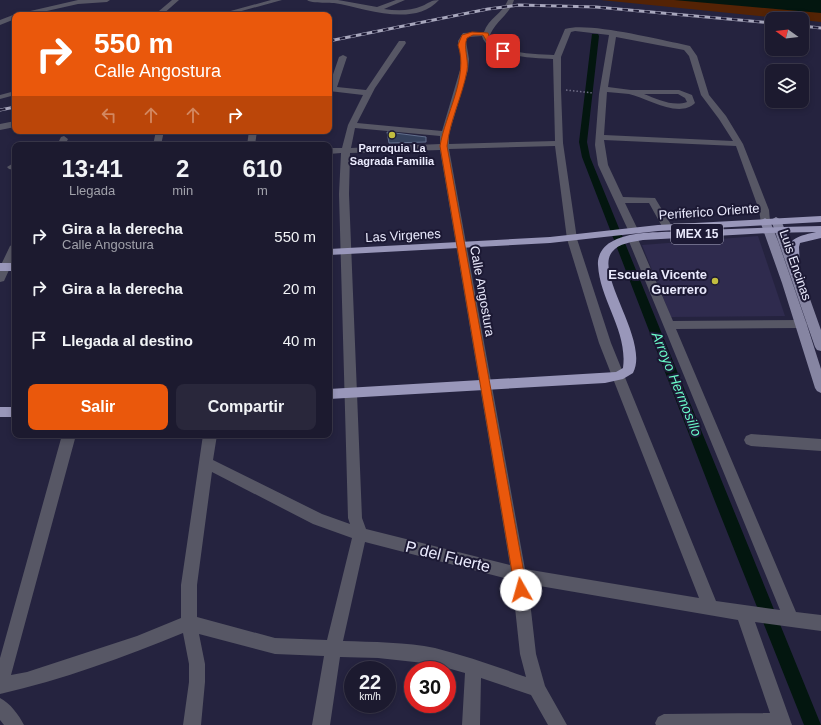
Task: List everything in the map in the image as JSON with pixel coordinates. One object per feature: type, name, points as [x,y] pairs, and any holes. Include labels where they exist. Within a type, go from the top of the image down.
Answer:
[{"type":"highway","name":"Periferico Oriente","points":[[572,239],[600,235],[624,237],[773,225],[821,219]]},
{"type":"highway","name":"Periferico Oriente","points":[[624,237],[668,228],[773,225],[821,229]]},
{"type":"highway","points":[[795,272],[794,247],[796,241],[821,234]]},
{"type":"highway","points":[[332,394],[486,386],[620,376],[629,370],[632,354],[604,270],[603,262],[604,254],[624,237]]},
{"type":"highway","name":"Las Virgenes","points":[[332,252],[572,239]]},
{"type":"highway","points":[[0,412],[12,412]]},
{"type":"main road","points":[[773,225],[795,272],[821,347]]},
{"type":"main road","name":"Luis Encinas","points":[[773,225],[780,258],[821,388]]},
{"type":"street","points":[[33,12],[78,2],[107,0]]},
{"type":"street","points":[[161,12],[176,0]]},
{"type":"street","points":[[231,12],[279,0]]},
{"type":"street","points":[[310,0],[339,2],[375,10],[408,12],[423,10],[431,6],[436,0]]},
{"type":"street","points":[[375,10],[402,0]]},
{"type":"street","points":[[511,0],[509,6],[491,24],[486,34],[488,42],[497,49],[515,53],[557,57]]},
{"type":"street","points":[[0,23],[12,17]]},
{"type":"street","points":[[711,608],[620,376],[601,332],[572,239],[559,142],[556,90],[557,57],[568,31],[572,30],[613,34],[677,45],[690,51],[693,56],[705,95],[723,118],[739,144],[764,210],[773,225]]},
{"type":"street","name":"Calle Angostura","points":[[486,34],[466,34],[462,41],[465,60],[464,70],[445,134],[444,146],[519,574],[528,654],[537,689],[558,725]]},
{"type":"street","points":[[613,34],[604,89],[599,145],[603,165],[620,200],[624,237],[670,325],[791,619]]},
{"type":"street","points":[[321,725],[333,648],[360,534],[355,518],[345,175],[347,151],[353,125],[368,93],[402,43]]},
{"type":"street","points":[[332,86],[342,57]]},
{"type":"street","points":[[332,89],[368,93]]},
{"type":"street","points":[[604,89],[631,92],[679,92],[689,97],[691,103],[685,106],[658,103],[631,92]]},
{"type":"street","points":[[0,97],[12,94]]},
{"type":"street","points":[[0,127],[12,125]]},
{"type":"street","points":[[353,125],[445,134]]},
{"type":"street","points":[[599,137],[739,144]]},
{"type":"street","points":[[332,151],[559,142]]},
{"type":"street","points":[[620,200],[652,200],[668,228]]},
{"type":"street","points":[[0,278],[7,267],[12,254]]},
{"type":"street","points":[[670,325],[801,324]]},
{"type":"street","points":[[0,682],[6,666],[68,438]]},
{"type":"street","points":[[192,725],[197,682],[196,664],[189,623],[189,585],[210,438]]},
{"type":"street","points":[[751,440],[821,445]]},
{"type":"street","name":"P del Fuerte","points":[[207,463],[318,519],[360,534],[519,574],[711,608],[821,623]]},
{"type":"street","points":[[664,723],[782,723],[744,613]]},
{"type":"street","points":[[0,686],[27,680],[137,644],[189,623],[275,646],[408,652],[434,656],[473,667],[537,689]]},
{"type":"street","points":[[471,725],[473,667]]},
{"type":"street","points":[[0,707],[15,725]]},
{"type":"path","points":[[572,91],[594,93]]},
{"type":"shaded area","points":[[601,0],[821,0],[821,22],[809,21],[809,12],[765,12],[765,17]]},
{"type":"shaded area","points":[[674,0],[821,0],[821,13]]},
{"type":"shaded area","name":"Escuela Vicente Guerrero","points":[[758,236],[785,316],[671,317],[642,245]]},
{"type":"building","points":[[387,132],[426,137],[426,142],[389,143]]},
{"type":"waterway","name":"Arroyo Hermosillo","points":[[595,36],[583,142],[586,157],[721,499],[813,725]]},
{"type":"railway","points":[[332,40],[488,9],[519,5],[596,7],[765,22]]},
{"type":"railway","points":[[809,27],[821,28]]},
{"type":"railway","points":[[0,110],[12,108]]},
{"type":"place","name":"Parroquia La Sagrada Familia","points":[[392,135]]},
{"type":"place","name":"Escuela Vicente Guerrero","points":[[715,281]]},
{"type":"route","points":[[503,51],[492,46],[488,42],[486,34],[472,33],[466,34],[464,37],[461,45],[465,65],[445,134],[444,146],[521,590]]}]
